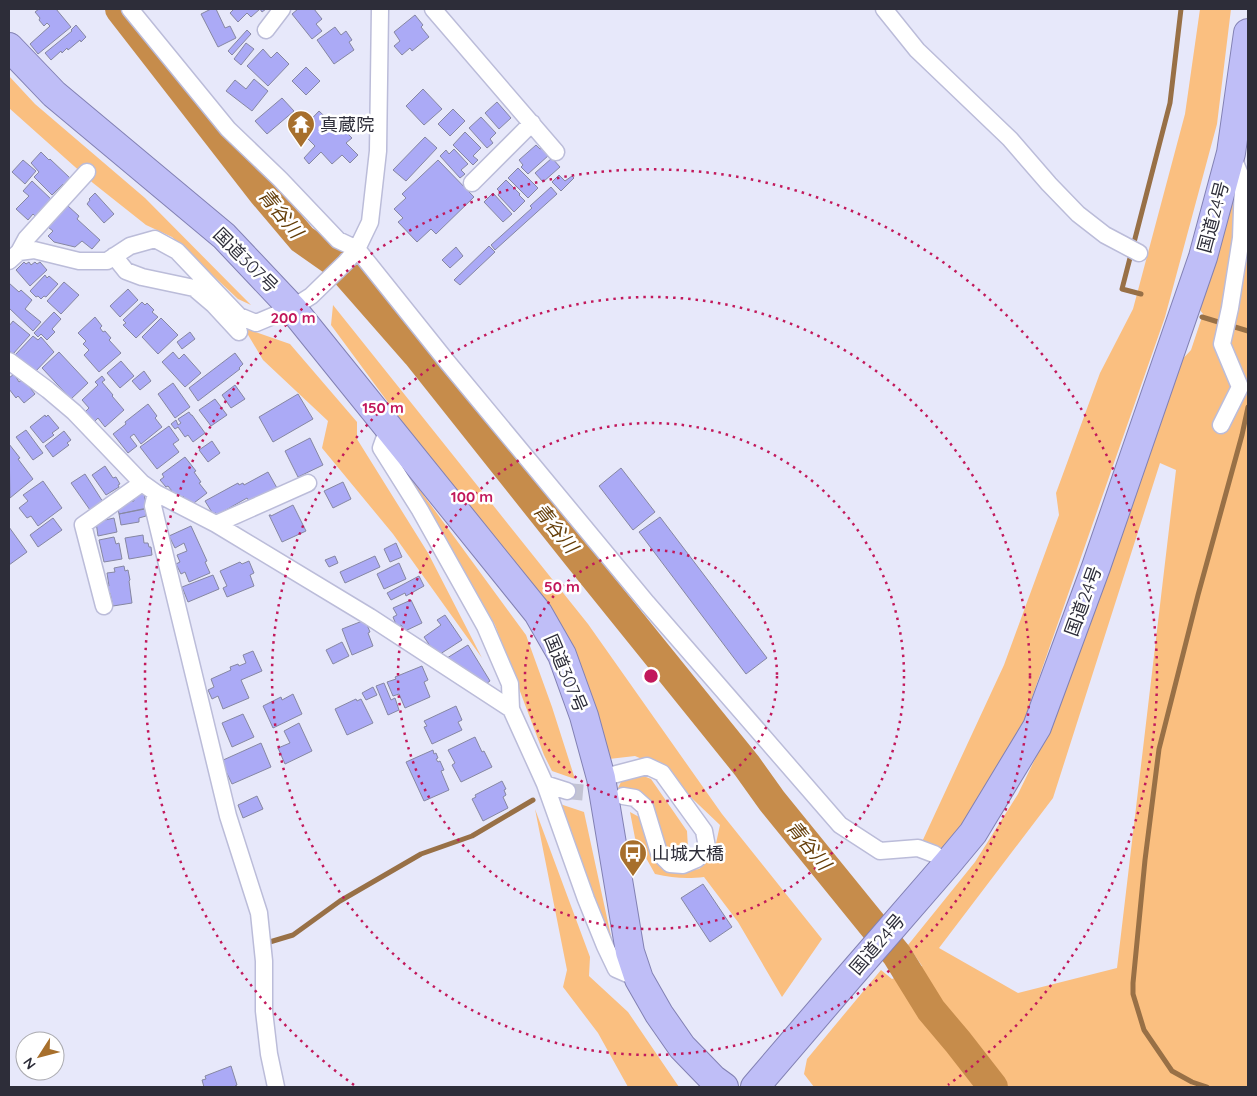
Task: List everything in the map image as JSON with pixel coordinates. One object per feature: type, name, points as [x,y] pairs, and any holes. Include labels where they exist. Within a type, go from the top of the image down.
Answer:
[{"type":"highway","name":"国道24号","points":[[755,1087],[973,834],[1036,727],[1096,567],[1203,257],[1231,153],[1248,33]]},
{"type":"highway","name":"国道307号","points":[[9,47],[54,94],[302,302],[386,424],[538,613],[562,655],[584,716],[601,778],[630,952],[639,979],[682,1047],[713,1079],[724,1087]]},
{"type":"street","points":[[130,9],[228,129],[280,179],[338,240],[357,249],[647,603],[840,825],[880,850],[918,848],[934,854],[948,864]]},
{"type":"street","points":[[266,30],[282,9]]},
{"type":"street","points":[[14,257],[34,250],[79,261],[107,261],[130,246],[155,239],[177,251],[239,316],[256,322],[302,302],[346,262],[357,249],[370,222],[378,151],[380,9]]},
{"type":"street","points":[[433,9],[556,152]]},
{"type":"street","points":[[884,9],[917,50],[1010,139],[1078,214],[1105,235],[1139,253]]},
{"type":"street","points":[[472,183],[532,123]]},
{"type":"street","points":[[1221,425],[1240,387],[1222,344],[1242,238],[1243,182],[1231,153]]},
{"type":"street","points":[[14,257],[26,239],[87,172]]},
{"type":"street","points":[[114,256],[126,271],[142,277],[194,288],[214,305],[239,332]]},
{"type":"street","points":[[9,362],[48,390],[74,412],[142,484],[156,494],[216,524],[370,617],[511,709]]},
{"type":"street","points":[[386,424],[386,434],[381,448],[420,510],[485,626],[510,684],[511,709],[545,784],[605,946],[616,969],[639,979]]},
{"type":"street","points":[[216,524],[308,483]]},
{"type":"street","points":[[104,606],[83,525],[142,484]]},
{"type":"street","points":[[156,494],[153,506],[228,816],[259,913],[264,961],[264,1010],[269,1054],[276,1087]]},
{"type":"street","points":[[601,778],[647,766],[662,773],[704,831],[707,847],[697,859],[683,865],[670,864],[659,853],[644,807],[635,798],[623,796]]},
{"type":"street","points":[[545,784],[567,791]]},
{"type":"shaded area","points":[[1200,9],[1231,9],[1217,124],[1165,317],[1022,726],[945,855],[921,844],[1004,665],[1059,515],[1056,493],[1100,373],[1133,309],[1185,114]]},
{"type":"shaded area","points":[[9,76],[35,104],[145,198],[251,305],[238,299],[172,237],[146,225],[93,183],[9,108]]},
{"type":"shaded area","points":[[1228,151],[1248,203],[1248,1087],[814,1087],[804,1074],[807,1059],[881,970],[892,979],[922,966],[908,945],[975,862],[1018,794],[1054,720],[1178,364],[1191,350],[1203,314],[1197,306]],"holes":[[[1160,463],[1176,470],[1117,968],[1018,993],[939,948],[1053,798]]]},
{"type":"shaded area","points":[[333,305],[588,624],[722,814],[822,939],[782,997],[738,922],[704,877],[679,878],[655,874],[635,838],[630,812],[641,818],[680,872],[699,869],[713,857],[720,825],[658,766],[635,756],[609,759],[480,527],[331,325]]},
{"type":"shaded area","points":[[244,328],[290,344],[357,422],[357,439],[428,553],[482,658],[393,534],[322,448],[328,421],[263,360]]},
{"type":"shaded area","points":[[403,467],[526,635],[575,779],[552,771],[544,755],[495,625]]},
{"type":"shaded area","points":[[636,773],[651,779],[687,831],[688,848],[680,854],[668,855],[642,800],[617,790],[622,780]]},
{"type":"shaded area","points":[[560,804],[584,812],[614,950]]},
{"type":"shaded area","points":[[535,809],[590,957],[589,976],[628,1012],[679,1087],[628,1087],[598,1033],[563,987],[567,970]]},
{"type":"building","points":[[39,9],[56,9],[71,27],[38,54],[30,44],[50,26],[47,23],[44,26],[39,20],[40,18],[35,12]]},
{"type":"building","points":[[211,9],[216,9],[225,28],[230,26],[236,38],[218,47],[201,14]]},
{"type":"building","points":[[234,9],[260,9],[251,17],[247,13],[238,22],[230,13]]},
{"type":"building","points":[[298,9],[314,9],[322,19],[316,24],[322,31],[312,39],[292,14]]},
{"type":"building","points":[[415,15],[429,37],[412,51],[410,48],[402,55],[394,46],[400,41],[394,32]]},
{"type":"building","points":[[76,25],[86,37],[68,50],[67,48],[62,53],[61,51],[51,60],[45,53],[72,31]]},
{"type":"building","points":[[335,27],[341,35],[346,31],[352,40],[349,42],[354,50],[334,64],[317,40]]},
{"type":"building","points":[[247,30],[251,34],[232,55],[228,51]]},
{"type":"building","points":[[246,43],[254,49],[241,65],[234,59]]},
{"type":"building","points":[[263,49],[271,58],[277,52],[289,64],[268,86],[247,66]]},
{"type":"building","points":[[306,67],[320,81],[306,95],[292,81]]},
{"type":"building","points":[[254,79],[268,91],[252,111],[226,91],[235,80],[246,89]]},
{"type":"building","points":[[423,89],[442,109],[424,125],[406,106]]},
{"type":"building","points":[[282,98],[294,111],[267,134],[255,121]]},
{"type":"building","points":[[497,102],[511,118],[499,129],[485,113]]},
{"type":"building","points":[[453,109],[465,121],[450,136],[438,124]]},
{"type":"building","points":[[319,111],[338,129],[343,125],[349,131],[347,133],[352,138],[346,143],[358,155],[350,163],[342,155],[332,164],[321,152],[309,164],[304,158],[315,146],[300,131]]},
{"type":"building","points":[[481,117],[496,133],[490,139],[493,143],[487,148],[469,128]]},
{"type":"building","points":[[465,132],[481,148],[473,156],[478,160],[473,165],[453,145]]},
{"type":"building","points":[[425,137],[437,148],[406,181],[393,170]]},
{"type":"building","points":[[536,145],[549,155],[528,174],[521,167],[523,165],[519,160]]},
{"type":"building","points":[[454,149],[468,164],[461,170],[465,174],[460,178],[440,156],[446,150],[449,154]]},
{"type":"building","points":[[41,152],[70,178],[52,195],[34,177],[39,172],[31,163]]},
{"type":"building","points":[[552,158],[560,167],[543,182],[535,173]]},
{"type":"building","points":[[23,160],[36,171],[25,184],[12,172]]},
{"type":"building","points":[[438,160],[474,197],[436,234],[431,229],[417,242],[398,222],[403,218],[394,209],[406,198],[402,194]]},
{"type":"building","points":[[518,168],[538,188],[528,198],[508,178]]},
{"type":"building","points":[[559,175],[565,181],[572,176],[574,178],[561,191],[552,182]]},
{"type":"building","points":[[506,180],[525,201],[514,212],[498,195],[500,192],[497,189]]},
{"type":"building","points":[[32,181],[52,200],[36,217],[33,214],[28,220],[16,209],[29,196],[23,191]]},
{"type":"building","points":[[551,187],[557,194],[495,250],[491,245],[532,208],[530,206]]},
{"type":"building","points":[[95,193],[114,214],[104,223],[87,204]]},
{"type":"building","points":[[493,193],[512,214],[503,222],[484,202]]},
{"type":"building","points":[[68,206],[79,216],[77,219],[100,240],[92,249],[82,241],[75,247],[54,242],[48,236],[53,231],[48,227]]},
{"type":"building","points":[[489,246],[495,252],[460,285],[454,280]]},
{"type":"building","points":[[456,247],[463,256],[450,268],[442,260]]},
{"type":"building","points":[[24,262],[26,264],[29,262],[31,265],[35,262],[37,264],[40,262],[47,270],[30,286],[16,270]]},
{"type":"building","points":[[45,275],[58,284],[46,297],[44,296],[41,299],[30,291]]},
{"type":"building","points":[[64,282],[79,295],[61,314],[47,301]]},
{"type":"building","points":[[9,283],[19,292],[21,290],[32,300],[25,309],[41,322],[33,331],[9,308]]},
{"type":"building","points":[[128,289],[138,300],[120,317],[110,306]]},
{"type":"building","points":[[142,302],[145,305],[147,303],[154,310],[152,312],[158,317],[136,338],[123,325],[126,323],[123,320]]},
{"type":"building","points":[[54,312],[61,319],[52,329],[55,332],[47,340],[41,334],[38,337],[34,333]]},
{"type":"building","points":[[95,317],[102,326],[100,328],[111,338],[109,340],[121,353],[99,372],[84,355],[89,350],[83,344],[86,341],[78,333]]},
{"type":"building","points":[[161,318],[178,335],[158,354],[142,337]]},
{"type":"building","points":[[13,321],[30,335],[13,354],[9,351],[9,326]]},
{"type":"building","points":[[190,332],[195,339],[182,349],[177,342]]},
{"type":"building","points":[[33,336],[38,340],[41,337],[54,352],[34,373],[15,355]]},
{"type":"building","points":[[59,352],[88,383],[71,399],[42,368]]},
{"type":"building","points":[[173,352],[179,359],[184,354],[201,373],[185,387],[162,362]]},
{"type":"building","points":[[235,353],[243,364],[240,369],[198,401],[189,388]]},
{"type":"building","points":[[121,361],[134,376],[120,388],[107,373]]},
{"type":"building","points":[[144,371],[151,381],[140,390],[132,381]]},
{"type":"building","points":[[14,374],[19,382],[23,379],[35,394],[24,403],[18,396],[16,398],[9,389],[9,378]]},
{"type":"building","points":[[102,376],[105,380],[102,382],[124,410],[105,427],[98,418],[94,422],[85,412],[89,408],[82,400],[98,385],[95,382]]},
{"type":"building","points":[[173,383],[190,407],[175,418],[158,394]]},
{"type":"building","points":[[235,385],[245,399],[231,408],[222,395]]},
{"type":"building","points":[[298,394],[313,419],[273,442],[259,417]]},
{"type":"building","points":[[215,399],[227,415],[211,426],[199,410]]},
{"type":"building","points":[[148,404],[162,427],[141,444],[134,434],[130,437],[137,446],[128,453],[113,434]]},
{"type":"building","points":[[189,412],[205,433],[193,442],[188,435],[185,437],[178,427],[175,429],[171,424],[176,420],[178,425],[181,423],[178,419]]},
{"type":"building","points":[[45,415],[46,417],[48,415],[59,428],[52,433],[54,435],[43,443],[30,427]]},
{"type":"building","points":[[169,426],[179,440],[173,444],[179,452],[157,469],[140,447]]},
{"type":"building","points":[[26,430],[43,453],[33,460],[16,437]]},
{"type":"building","points":[[64,431],[71,440],[67,443],[69,445],[53,457],[45,446]]},
{"type":"building","points":[[310,438],[323,465],[298,477],[285,451]]},
{"type":"building","points":[[212,441],[220,453],[208,462],[199,450]]},
{"type":"building","points":[[9,444],[33,479],[10,498]]},
{"type":"building","points":[[185,457],[196,471],[194,472],[201,482],[199,483],[207,493],[190,506],[183,496],[179,500],[168,486],[166,487],[160,480],[164,477],[162,474]]},
{"type":"building","points":[[105,466],[113,478],[116,477],[120,484],[118,485],[119,487],[106,495],[92,475]]},
{"type":"building","points":[[621,468],[655,512],[633,530],[599,486]]},
{"type":"building","points":[[268,472],[277,488],[256,500],[249,501],[247,498],[217,515],[216,513],[213,514],[205,501],[238,483],[239,485],[243,483],[244,485]]},
{"type":"building","points":[[85,474],[103,502],[90,510],[71,483]]},
{"type":"building","points":[[43,481],[62,508],[38,526],[31,516],[27,518],[19,508],[28,501],[23,495]]},
{"type":"building","points":[[343,482],[351,499],[333,508],[324,491]]},
{"type":"building","points":[[144,494],[147,508],[119,514],[117,504],[134,501],[133,496]]},
{"type":"building","points":[[293,505],[306,531],[282,542],[269,515],[271,516]]},
{"type":"building","points":[[145,509],[146,516],[139,518],[139,522],[121,525],[119,514]]},
{"type":"building","points":[[660,517],[767,658],[746,674],[639,532]]},
{"type":"building","points":[[53,518],[62,530],[38,547],[30,535]]},
{"type":"building","points":[[114,518],[117,532],[98,536],[96,522]]},
{"type":"building","points":[[191,526],[207,561],[205,562],[210,573],[189,582],[185,572],[181,574],[176,564],[180,562],[177,555],[187,551],[184,543],[175,548],[169,536]]},
{"type":"building","points":[[9,527],[27,552],[9,565]]},
{"type":"building","points":[[143,535],[144,543],[148,543],[149,547],[151,547],[152,555],[129,559],[125,538]]},
{"type":"building","points":[[114,537],[116,544],[119,543],[122,559],[104,562],[99,540]]},
{"type":"building","points":[[396,543],[402,557],[390,562],[384,549]]},
{"type":"building","points":[[335,556],[338,563],[329,567],[325,560]]},
{"type":"building","points":[[375,556],[380,567],[345,583],[340,572]]},
{"type":"building","points":[[249,561],[254,573],[250,575],[254,586],[227,597],[223,588],[227,586],[220,571],[240,562],[242,564]]},
{"type":"building","points":[[399,563],[406,579],[384,589],[377,574]]},
{"type":"building","points":[[124,566],[125,571],[128,570],[132,603],[113,606],[106,586],[109,586],[107,573],[115,572],[114,568]]},
{"type":"building","points":[[213,575],[219,589],[188,602],[182,587]]},
{"type":"building","points":[[419,576],[424,586],[406,596],[405,593],[391,600],[387,593]]},
{"type":"building","points":[[411,600],[422,623],[405,631],[401,625],[397,627],[393,617],[397,615],[393,608]]},
{"type":"building","points":[[445,615],[462,640],[437,656],[424,637],[441,625],[437,620]]},
{"type":"building","points":[[365,620],[373,646],[352,655],[342,629]]},
{"type":"building","points":[[342,642],[349,656],[333,664],[326,650]]},
{"type":"building","points":[[468,645],[490,681],[483,686],[447,658]]},
{"type":"building","points":[[253,651],[262,671],[241,680],[249,698],[223,709],[218,696],[212,699],[208,690],[214,687],[211,679],[231,670],[230,667],[246,663],[243,655]]},
{"type":"building","points":[[422,666],[428,680],[424,682],[430,697],[405,708],[399,694],[393,696],[387,682]]},
{"type":"building","points":[[384,683],[391,700],[395,698],[399,710],[388,715],[376,686]]},
{"type":"building","points":[[373,687],[377,695],[366,700],[362,693]]},
{"type":"building","points":[[293,694],[302,714],[273,728],[263,706],[281,697],[282,700]]},
{"type":"building","points":[[356,699],[357,701],[361,699],[373,723],[347,735],[335,709]]},
{"type":"building","points":[[456,706],[462,720],[458,722],[462,730],[432,744],[424,727],[427,726],[424,721]]},
{"type":"building","points":[[243,714],[254,737],[232,747],[222,723]]},
{"type":"building","points":[[299,723],[312,751],[285,764],[278,748],[290,743],[284,731]]},
{"type":"building","points":[[475,737],[492,767],[461,782],[452,765],[455,763],[448,750]]},
{"type":"building","points":[[261,743],[271,767],[232,784],[221,761]]},
{"type":"building","points":[[433,750],[438,758],[436,759],[438,762],[440,761],[444,770],[441,771],[449,790],[424,801],[406,762]]},
{"type":"building","points":[[502,781],[506,789],[504,790],[506,795],[503,797],[508,808],[483,821],[472,799],[476,797],[475,795]]},
{"type":"building","points":[[257,796],[263,809],[243,818],[238,805]]},
{"type":"building","points":[[703,884],[732,927],[710,942],[681,898]]},
{"type":"building","points":[[231,1066],[236,1087],[204,1087],[202,1080],[206,1079],[205,1076]]},
{"type":"waterway","name":"青谷川","points":[[120,9],[263,193],[302,239],[339,265],[417,354],[747,766],[772,801],[897,955],[931,1010],[993,1087]]},
{"type":"waterway","points":[[1141,294],[1122,289],[1170,103],[1181,9]]},
{"type":"waterway","points":[[1202,317],[1248,331]]},
{"type":"waterway","points":[[1207,1087],[1192,1082],[1172,1071],[1144,1030],[1133,994],[1133,983],[1145,860],[1159,749],[1248,407]]},
{"type":"waterway","points":[[263,944],[293,935],[340,901],[421,854],[472,836],[533,800]]},
{"type":"tunnel","points":[[567,791],[612,795]]},
{"type":"place","name":"真蔵院","points":[[301,148]]},
{"type":"place","name":"山城大橋","points":[[633,877]]}]
